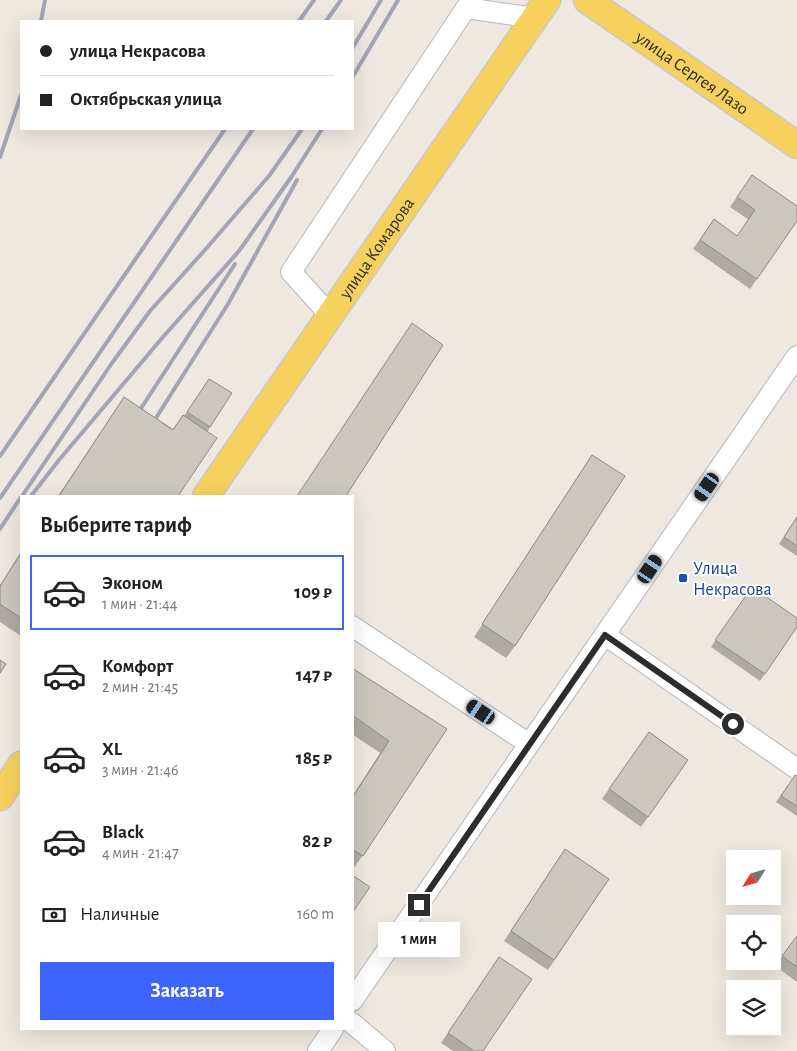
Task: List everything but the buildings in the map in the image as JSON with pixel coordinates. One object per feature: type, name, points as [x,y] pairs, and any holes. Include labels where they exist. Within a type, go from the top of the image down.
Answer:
[{"type":"main road","name":"улица Сергея Лазо","points":[[588,0],[797,145]]},
{"type":"main road","name":"улица Комарова","points":[[207,495],[540,9]]},
{"type":"main road","points":[[0,797],[20,767]]},
{"type":"street","points":[[330,315],[290,272],[466,8],[540,9]]},
{"type":"street","points":[[354,998],[797,356]]},
{"type":"street","points":[[354,627],[529,744]]},
{"type":"street","points":[[605,635],[797,768]]},
{"type":"street","points":[[354,1025],[386,1051]]},
{"type":"street","points":[[318,1051],[333,1030]]},
{"type":"railway","points":[[41,20],[45,0]]},
{"type":"railway","points":[[300,20],[314,0]]},
{"type":"railway","points":[[327,20],[341,0]]},
{"type":"railway","points":[[354,46],[381,0]]},
{"type":"railway","points":[[354,75],[398,0]]},
{"type":"railway","points":[[0,157],[20,98]]},
{"type":"railway","points":[[0,456],[224,130]]},
{"type":"railway","points":[[0,498],[252,130]]},
{"type":"railway","points":[[23,495],[112,363],[150,311],[269,176],[301,130]]},
{"type":"railway","points":[[32,495],[163,337],[239,251],[292,176],[321,130]]},
{"type":"railway","points":[[149,429],[228,304],[297,180]]},
{"type":"railway","points":[[134,419],[235,264]]},
{"type":"railway","points":[[0,529],[20,499]]},
{"type":"place","name":"Улица Некрасова","points":[[683,578]]},
{"type":"route","points":[[419,905],[605,635],[733,724]]}]
